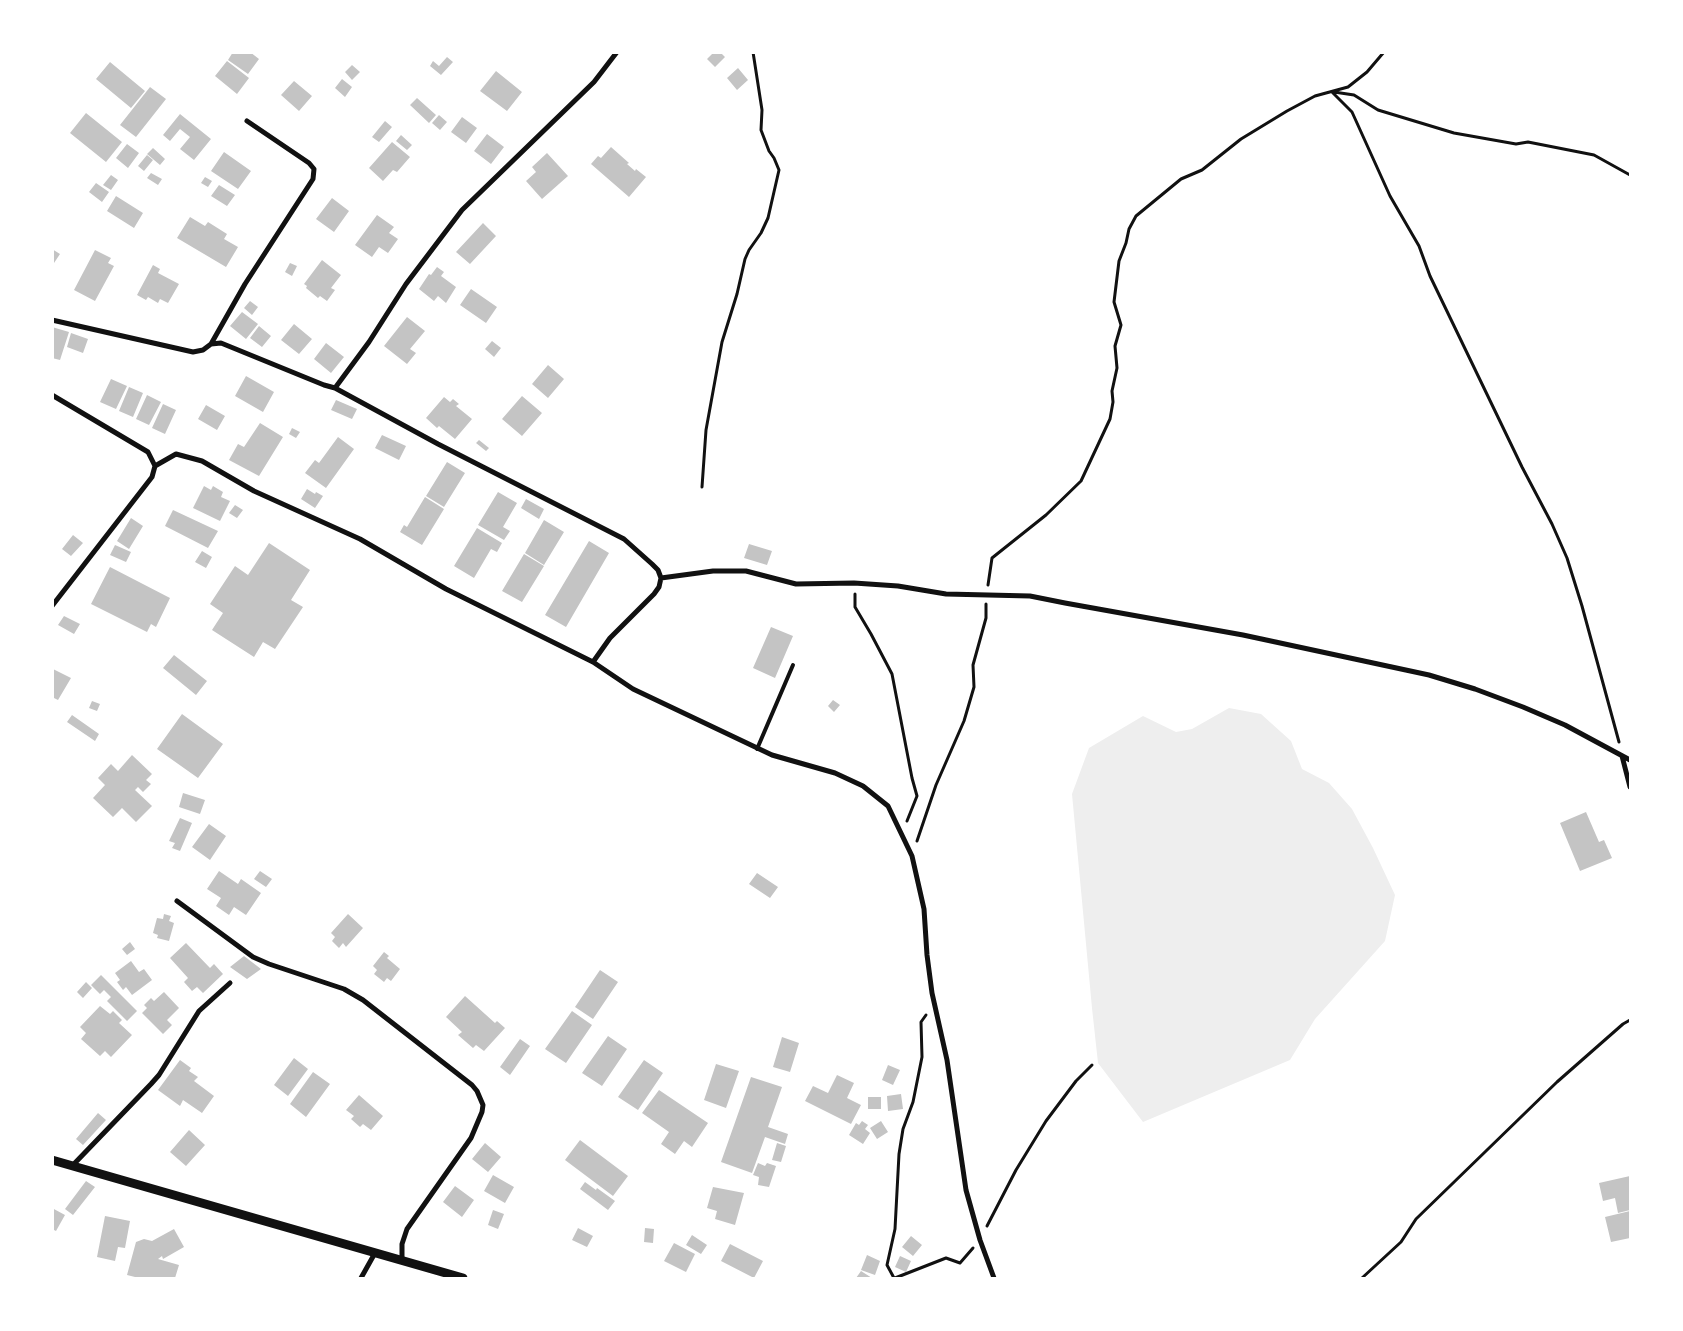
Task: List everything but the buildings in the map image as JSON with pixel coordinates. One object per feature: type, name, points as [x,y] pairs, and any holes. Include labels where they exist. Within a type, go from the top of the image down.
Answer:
[{"type":"street","points":[[335,388],[369,342],[406,284],[462,210],[594,82],[617,52]]},
{"type":"street","points":[[52,320],[192,352],[203,350],[211,344],[245,284],[313,179],[314,169],[310,163],[247,121]]},
{"type":"street","points":[[211,344],[221,343],[335,388],[438,444],[624,539],[658,570],[661,578],[659,587],[610,638],[593,662]]},
{"type":"street","points":[[52,395],[148,452],[155,466],[152,477],[52,606]]},
{"type":"street","points":[[155,466],[176,454],[202,460],[254,491],[360,539],[446,588],[593,662],[633,689],[757,749],[800,764],[835,773],[863,786],[888,806],[912,856],[924,909],[927,955],[934,1002],[947,1060],[966,1190],[980,1240],[994,1278]]},
{"type":"street","points":[[661,578],[713,572],[746,571],[796,584],[819,582],[854,583],[898,586],[946,594],[1030,596],[1065,604],[1243,635],[1429,675],[1476,689],[1523,707],[1580,733],[1630,760]]},
{"type":"street","points":[[1622,756],[1630,788]]},
{"type":"street","points":[[177,901],[253,956],[269,964],[344,989],[363,1000],[472,1084],[477,1091],[483,1105],[471,1138],[407,1229],[402,1244],[402,1261]]},
{"type":"street","points":[[72,1166],[159,1075],[199,1011],[230,983]]},
{"type":"street","points":[[52,1160],[463,1278]]},
{"type":"street","points":[[361,1278],[375,1253]]},
{"type":"lane","points":[[757,749],[793,666]]},
{"type":"path","points":[[702,487],[706,430],[722,342],[737,294],[745,259],[768,218],[779,170],[761,130],[762,110],[753,52]]},
{"type":"path","points":[[912,856],[936,785],[964,721],[974,687],[973,665],[986,618],[992,558],[1046,515],[1080,481],[1110,419],[1113,402],[1112,391],[1117,368],[1115,346],[1121,325],[1114,302],[1119,261],[1129,228],[1136,216],[1181,179],[1202,170],[1240,139],[1287,110],[1315,96],[1348,87],[1367,72],[1384,52]]},
{"type":"path","points":[[1332,92],[1354,95],[1378,110],[1454,134],[1516,144],[1528,142],[1594,155],[1630,175]]},
{"type":"path","points":[[1332,92],[1352,112],[1390,196],[1419,246],[1430,276],[1567,558],[1582,606],[1622,756]]},
{"type":"path","points":[[854,583],[855,607],[892,674],[917,796],[901,832]]},
{"type":"path","points":[[934,1002],[921,1022],[922,1057],[913,1102],[902,1129],[894,1229],[887,1265],[894,1278],[946,1258],[960,1263],[980,1240],[1016,1170],[1046,1121],[1076,1081],[1092,1065]]},
{"type":"path","points":[[1362,1278],[1401,1242],[1416,1219],[1556,1082],[1630,1020]]},
{"type":"shaded area","points":[[1229,708],[1261,714],[1291,741],[1302,769],[1329,783],[1352,809],[1395,895],[1385,941],[1315,1019],[1290,1060],[1143,1122],[1098,1063],[1072,794],[1089,748],[1143,716],[1176,732],[1192,729]]}]
